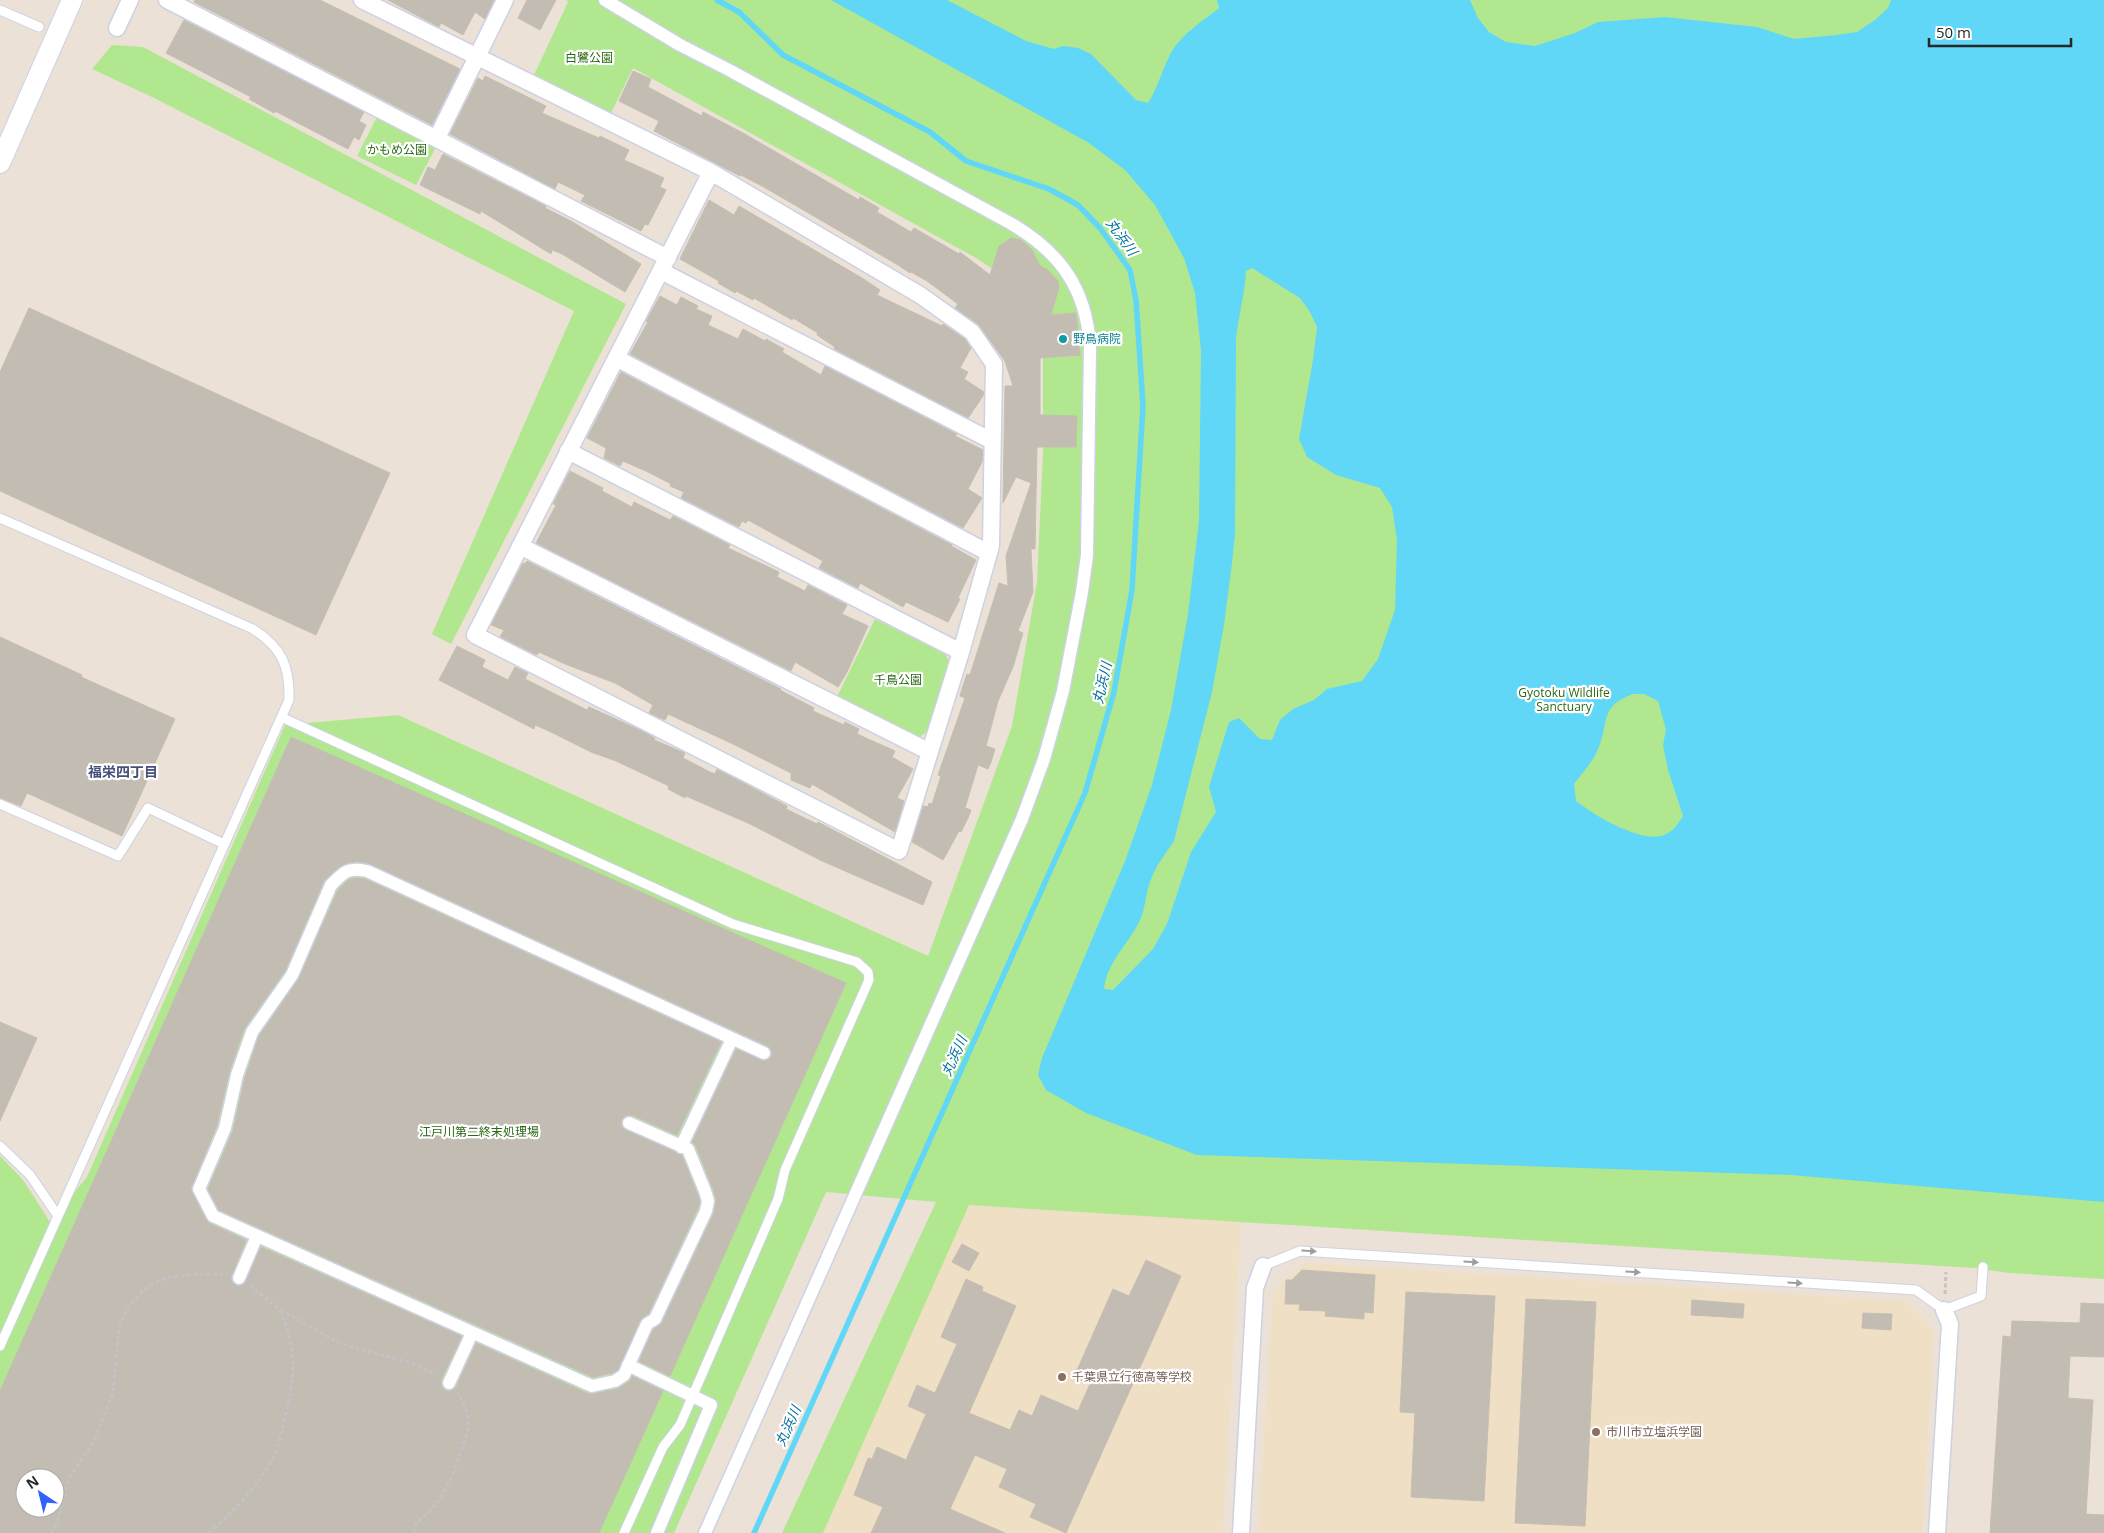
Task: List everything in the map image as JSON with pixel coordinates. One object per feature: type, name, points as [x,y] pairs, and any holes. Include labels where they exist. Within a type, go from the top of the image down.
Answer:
[{"type":"street","points":[[0,163],[72,0]]},
{"type":"street","points":[[117,28],[130,0]]},
{"type":"street","points":[[168,0],[437,138],[664,264],[992,441]]},
{"type":"street","points":[[362,0],[711,172],[920,295],[972,332],[994,364],[991,546],[961,652],[899,851],[475,635],[711,172]]},
{"type":"street","points":[[437,138],[505,0]]},
{"type":"street","points":[[605,0],[680,45],[993,214],[1036,240],[1052,253],[1070,278],[1081,299],[1088,325],[1090,346],[1087,555],[1072,650],[1044,759],[1022,819],[705,1533]]},
{"type":"street","points":[[616,358],[989,553]]},
{"type":"street","points":[[568,452],[961,652]]},
{"type":"street","points":[[520,546],[930,752]]},
{"type":"street","points":[[629,1124],[688,1149],[708,1201],[706,1211],[655,1318],[647,1324],[624,1375],[615,1381],[592,1386],[213,1216],[199,1189],[225,1128],[237,1075],[252,1032],[292,975],[331,885],[342,874],[354,868],[367,871],[764,1053]]},
{"type":"street","points":[[681,1146],[732,1039]]},
{"type":"street","points":[[239,1278],[257,1236]]},
{"type":"street","points":[[1241,1533],[1255,1288],[1263,1266]]},
{"type":"street","points":[[1937,1533],[1950,1324],[1944,1310]]},
{"type":"street","points":[[449,1383],[472,1332]]},
{"type":"street","points":[[628,1365],[712,1405],[657,1533]]},
{"type":"lane","points":[[0,10],[39,26]]},
{"type":"lane","points":[[0,518],[253,629],[268,640],[283,658],[290,680],[289,700],[0,1346]]},
{"type":"lane","points":[[281,717],[733,924],[857,962],[868,972],[870,980],[785,1170],[778,1199],[693,1396],[680,1425],[663,1447],[624,1533]]},
{"type":"lane","points":[[0,804],[118,856],[148,808],[224,844]]},
{"type":"lane","points":[[0,1146],[30,1175],[58,1216]]},
{"type":"lane","points":[[1263,1266],[1300,1251],[1916,1290],[1944,1310],[1981,1296],[1983,1268]]},
{"type":"path","points":[[1944,1310],[1946,1272]]},
{"type":"path","points":[[52,1533],[70,1478],[93,1442],[113,1393],[119,1327],[128,1307],[141,1293],[153,1284],[169,1277],[218,1274],[239,1278],[257,1289],[279,1309],[338,1342],[412,1363],[449,1383],[458,1392],[468,1415],[468,1432],[449,1485],[437,1504],[426,1516],[416,1523],[414,1533]]},
{"type":"path","points":[[209,1533],[246,1495],[262,1475],[272,1458],[280,1435],[292,1390],[294,1368],[290,1335],[279,1309]]},
{"type":"shaded area","name":"千葉県立行徳高等学校","points":[[969,1205],[1241,1222],[1223,1533],[823,1533]]},
{"type":"shaded area","name":"市川市立塩浜学園","points":[[1306,1263],[1905,1301],[1934,1331],[1922,1533],[1258,1533],[1273,1291]]},
{"type":"green space","name":"Gyotoku Wildlife Sanctuary","points":[[566,0],[2104,0],[2104,1279],[2009,1273],[1975,1268],[969,1205],[823,1533],[782,1533],[936,1202],[826,1192],[674,1533],[0,1533],[0,1156],[23,1180],[50,1222],[87,1177],[285,725],[398,715],[928,956],[1012,726],[1037,582],[1043,454],[1043,347],[1021,287],[976,258],[633,68],[611,113],[534,75],[568,2]]},
{"type":"green space","points":[[112,45],[143,47],[626,304],[451,644],[432,634],[574,311],[150,96],[92,69]]},
{"type":"green space","name":"かもめ公園","points":[[378,115],[437,145],[416,185],[357,156]]},
{"type":"green space","name":"千鳥公園","points":[[875,619],[945,654],[950,663],[929,731],[917,738],[836,699]]},
{"type":"water","name":"Gyotoku Wildlife Sanctuary","points":[[831,0],[947,0],[1026,41],[1054,49],[1063,46],[1078,48],[1091,54],[1136,100],[1148,103],[1173,49],[1191,30],[1219,8],[1217,0],[1470,0],[1478,18],[1489,32],[1506,42],[1535,46],[1575,33],[1598,22],[1665,17],[1757,27],[1794,39],[1857,32],[1875,20],[1888,8],[1891,0],[2104,0],[2104,1202],[1791,1175],[1197,1155],[1086,1113],[1046,1090],[1038,1075],[1042,1058],[1125,861],[1152,785],[1171,710],[1188,614],[1199,521],[1201,351],[1195,293],[1184,258],[1155,205],[1125,170],[1089,143]],"holes":[[[1252,268],[1300,298],[1310,312],[1317,327],[1299,439],[1307,457],[1336,475],[1380,488],[1392,507],[1397,540],[1395,610],[1378,659],[1362,681],[1327,689],[1314,700],[1293,709],[1280,720],[1272,740],[1260,739],[1239,718],[1229,722],[1209,787],[1216,812],[1191,852],[1167,924],[1153,949],[1113,990],[1104,989],[1114,961],[1141,918],[1148,887],[1154,872],[1174,841],[1212,692],[1224,625],[1235,534],[1236,340],[1246,271]],[[1633,694],[1644,694],[1658,701],[1666,730],[1663,745],[1668,770],[1683,816],[1673,829],[1664,835],[1654,837],[1618,827],[1576,801],[1574,784],[1596,754],[1610,710],[1614,704]]]},
{"type":"building","points":[[195,0],[320,0],[460,69],[432,125],[194,2]]},
{"type":"building","points":[[388,0],[494,0],[485,19],[475,12],[463,35],[441,23],[439,27]]},
{"type":"building","points":[[527,0],[556,0],[540,30],[518,18]]},
{"type":"building","points":[[184,20],[364,112],[359,121],[366,125],[359,140],[354,137],[348,149],[275,111],[274,113],[249,99],[251,97],[166,53]]},
{"type":"building","points":[[633,71],[651,79],[648,87],[702,116],[703,112],[743,133],[859,200],[860,197],[879,208],[877,212],[911,232],[914,228],[959,254],[960,252],[990,275],[999,246],[1011,238],[1021,240],[1032,250],[1040,266],[1048,270],[1058,281],[1059,287],[1051,315],[1076,313],[1080,355],[1040,358],[1040,415],[1077,416],[1076,447],[1037,447],[1035,549],[1031,549],[1033,592],[1018,631],[1023,633],[1013,667],[998,701],[986,746],[995,749],[991,762],[988,769],[978,765],[965,808],[971,810],[961,832],[959,831],[943,860],[912,842],[923,806],[928,807],[929,803],[932,804],[941,776],[938,775],[965,698],[960,696],[962,689],[967,674],[970,675],[999,583],[1008,586],[1006,556],[1031,483],[1016,477],[1003,503],[1005,386],[1013,386],[1005,361],[978,324],[955,308],[958,304],[927,281],[910,273],[762,186],[654,131],[659,121],[619,101]]},
{"type":"building","points":[[485,76],[546,106],[542,113],[599,138],[600,136],[629,150],[624,160],[664,178],[660,187],[666,190],[648,225],[645,224],[641,231],[581,201],[585,195],[558,182],[555,189],[450,134],[478,78],[483,81]]},
{"type":"building","points":[[443,154],[546,206],[545,208],[571,221],[641,264],[625,292],[562,254],[552,250],[551,254],[481,211],[480,214],[420,185],[428,167],[435,170]]},
{"type":"building","points":[[709,200],[734,215],[739,206],[862,278],[880,290],[877,295],[942,326],[943,324],[965,339],[971,348],[960,368],[968,372],[964,379],[984,392],[968,418],[834,349],[835,347],[817,335],[818,333],[793,318],[792,320],[754,298],[753,300],[736,291],[735,293],[718,283],[719,281],[680,259]]},
{"type":"building","points":[[660,296],[677,305],[681,297],[698,306],[696,309],[712,316],[708,325],[738,339],[743,329],[765,341],[766,339],[784,349],[782,352],[821,375],[825,366],[957,434],[955,436],[983,450],[982,462],[968,489],[982,498],[963,528],[630,354]]},
{"type":"building","points":[[29,308],[390,473],[316,635],[0,491],[0,372]]},
{"type":"building","points":[[621,372],[952,545],[976,560],[948,622],[906,602],[903,607],[860,583],[858,588],[819,568],[823,561],[748,520],[746,523],[742,521],[739,527],[681,498],[684,492],[670,486],[671,484],[648,472],[623,461],[620,466],[604,458],[606,448],[587,438]]},
{"type":"building","points":[[570,471],[603,488],[602,491],[632,507],[634,502],[670,520],[673,516],[730,545],[728,548],[779,572],[777,577],[805,591],[808,585],[847,605],[842,614],[868,626],[838,687],[795,662],[791,671],[536,543],[556,505],[553,504]]},
{"type":"building","points":[[527,561],[781,689],[814,708],[813,711],[844,725],[845,722],[859,729],[857,734],[895,751],[892,757],[913,769],[897,798],[904,801],[895,832],[812,784],[810,788],[791,780],[791,773],[733,744],[668,714],[665,720],[649,713],[653,705],[615,683],[539,652],[537,655],[500,637],[504,630],[491,625],[523,563],[525,564]]},
{"type":"building","points":[[0,637],[82,675],[81,677],[175,719],[122,836],[27,793],[21,806],[0,798]]},
{"type":"building","points":[[457,646],[485,660],[482,667],[508,680],[515,667],[528,673],[525,679],[587,710],[589,707],[640,730],[655,738],[654,740],[685,753],[683,758],[715,774],[717,769],[787,806],[786,809],[817,824],[818,822],[932,882],[923,905],[820,860],[750,824],[686,796],[685,798],[668,789],[669,786],[616,761],[591,752],[535,725],[534,729],[439,680]]},
{"type":"building","points":[[291,737],[846,983],[670,1376],[639,1361],[653,1330],[662,1322],[714,1213],[716,1199],[713,1189],[696,1146],[692,1142],[736,1049],[765,1061],[771,1057],[772,1053],[768,1046],[370,864],[356,862],[339,867],[324,881],[285,971],[244,1029],[229,1073],[217,1125],[191,1189],[209,1223],[246,1240],[232,1275],[232,1282],[239,1286],[244,1284],[261,1247],[462,1336],[441,1380],[442,1387],[446,1391],[456,1387],[476,1343],[589,1394],[617,1389],[629,1382],[632,1376],[663,1391],[599,1533],[0,1533],[0,1391]]},
{"type":"building","points":[[356,878],[365,879],[721,1042],[677,1135],[632,1115],[625,1116],[621,1120],[622,1127],[626,1130],[682,1155],[700,1201],[649,1313],[640,1321],[618,1370],[593,1377],[219,1210],[208,1189],[233,1131],[245,1077],[259,1036],[299,978],[338,890],[348,880]]},
{"type":"building","points":[[0,1022],[37,1038],[0,1121]]},
{"type":"building","points":[[962,1244],[979,1253],[969,1271],[952,1262]]},
{"type":"building","points":[[1146,1260],[1181,1276],[1066,1533],[1030,1517],[1036,1504],[999,1487],[1007,1469],[975,1455],[950,1509],[1005,1533],[871,1533],[883,1507],[854,1495],[868,1458],[872,1459],[877,1447],[906,1460],[926,1414],[908,1406],[917,1385],[935,1393],[957,1344],[941,1337],[966,1279],[983,1287],[982,1291],[1016,1306],[969,1413],[1010,1430],[1019,1410],[1032,1416],[1041,1395],[1078,1411],[1090,1384],[1074,1377],[1113,1289],[1129,1296]]},
{"type":"building","points":[[1302,1270],[1375,1275],[1373,1313],[1364,1312],[1364,1319],[1325,1316],[1326,1311],[1299,1310],[1300,1304],[1285,1304],[1286,1280],[1292,1280]]},
{"type":"building","points":[[1406,1292],[1495,1296],[1484,1501],[1411,1497],[1415,1413],[1400,1412]]},
{"type":"building","points":[[1526,1299],[1596,1302],[1585,1526],[1515,1523]]},
{"type":"building","points":[[1692,1300],[1744,1304],[1743,1318],[1691,1315]]},
{"type":"building","points":[[2081,1303],[2104,1304],[2104,1357],[2070,1356],[2068,1398],[2093,1400],[2086,1514],[2104,1515],[2104,1533],[1990,1533],[2003,1336],[2011,1337],[2012,1321],[2080,1323]]},
{"type":"building","points":[[1863,1313],[1892,1314],[1891,1330],[1862,1328]]},
{"type":"waterway","name":"丸浜川","points":[[717,0],[739,12],[783,55],[930,132],[966,161],[1049,189],[1078,205],[1100,228],[1130,270],[1136,300],[1143,405],[1132,590],[1114,692],[1085,793],[754,1533]]},
{"type":"place","name":"野鳥病院","points":[[1063,339]]},
{"type":"place","name":"千葉県立行徳高等学校","points":[[1062,1377]]},
{"type":"place","name":"市川市立塩浜学園","points":[[1596,1432]]},
{"type":"district","name":"福栄四丁目","points":[[123,772]]},
{"type":"park label","name":"白鷺公園","points":[[589,58]]},
{"type":"park label","name":"江戸川第二終末処理場","points":[[479,1132]]}]
